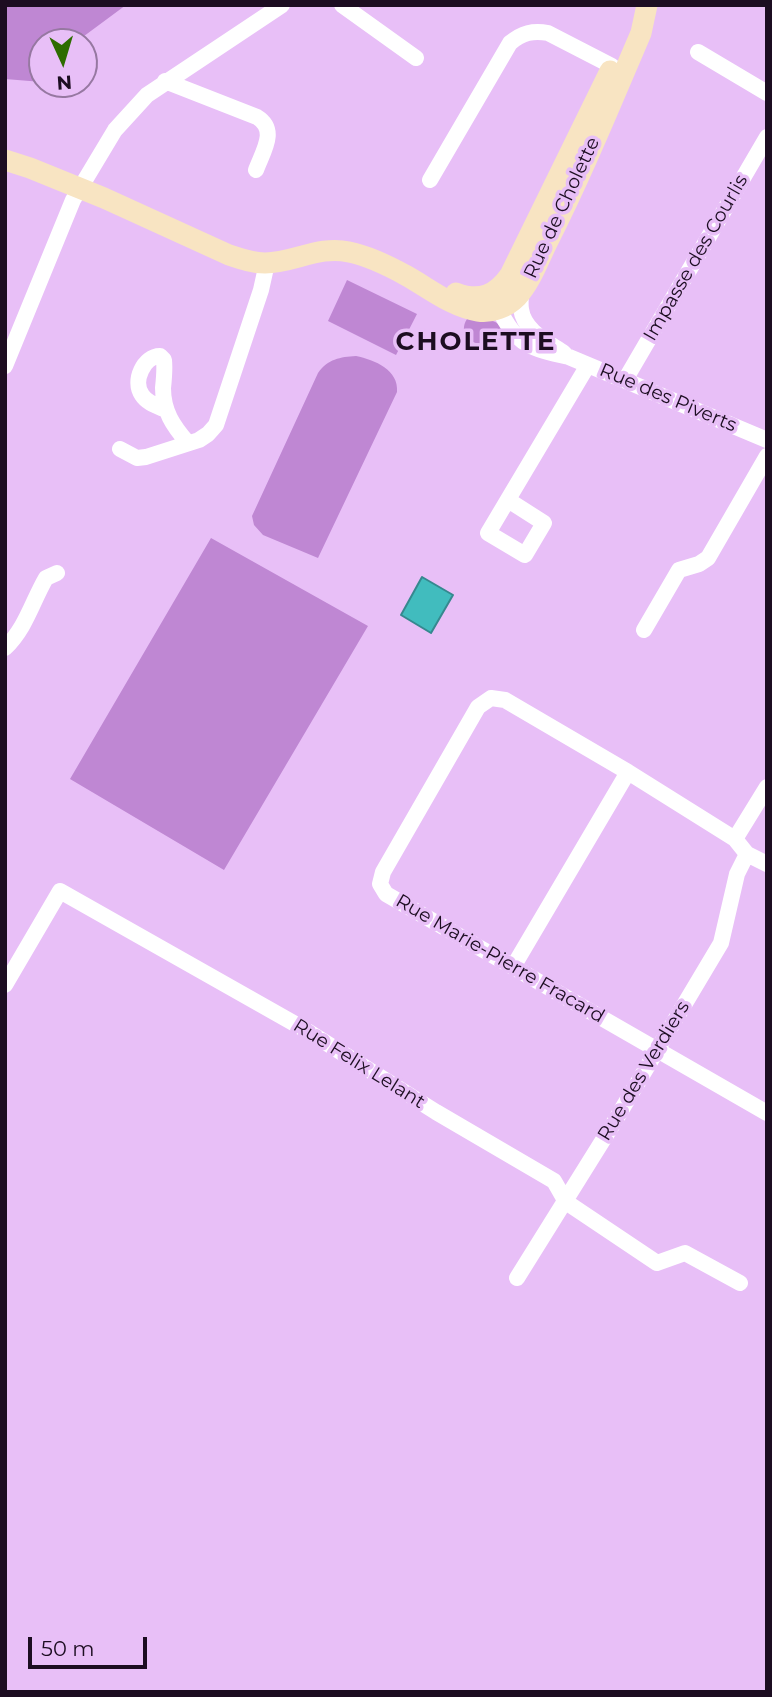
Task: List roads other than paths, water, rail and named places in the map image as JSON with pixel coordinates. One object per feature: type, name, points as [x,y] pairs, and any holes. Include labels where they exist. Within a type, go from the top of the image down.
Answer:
[{"type":"street","points":[[6,363],[79,188],[121,122],[165,81],[282,5]]},
{"type":"street","points":[[342,5],[416,58]]},
{"type":"street","name":"Rue de Cholette","points":[[507,301],[501,287],[534,228],[612,66],[645,5]]},
{"type":"street","name":"Rue de Cholette","points":[[507,301],[560,217],[641,33],[645,5]]},
{"type":"street","points":[[430,180],[510,43],[518,37],[529,32],[548,33],[612,66]]},
{"type":"street","points":[[698,52],[767,93]]},
{"type":"street","points":[[165,81],[265,122],[268,138],[256,170]]},
{"type":"street","name":"Impasse des Courlis","points":[[625,380],[767,136]]},
{"type":"street","points":[[5,160],[104,198],[247,261],[267,263],[334,250],[361,256],[461,295],[507,301]]},
{"type":"street","points":[[120,449],[137,458],[146,457],[199,440],[216,425],[261,290],[267,263]]},
{"type":"street","name":"Rue des Piverts","points":[[507,301],[511,330],[529,346],[569,357],[767,440]]},
{"type":"street","name":"Rue des Piverts","points":[[507,301],[535,333],[569,357]]},
{"type":"street","points":[[508,500],[588,365]]},
{"type":"street","points":[[166,410],[172,423],[188,443]]},
{"type":"street","points":[[644,630],[679,570],[699,564],[708,558],[767,456]]},
{"type":"street","points":[[5,648],[22,628],[46,579],[57,573]]},
{"type":"street","name":"Rue Marie-Pierre Fracard","points":[[767,864],[747,854],[735,839],[628,772],[505,699],[491,698],[478,707],[383,872],[380,884],[386,894],[767,1113]]},
{"type":"street","points":[[513,967],[628,772]]},
{"type":"street","points":[[735,839],[767,787]]},
{"type":"street","name":"Rue des Verdiers","points":[[517,1278],[566,1202],[720,943],[737,874],[747,854]]},
{"type":"street","name":"Rue Felix Lelant","points":[[5,985],[60,891],[304,1030],[554,1181],[566,1202],[657,1263],[685,1253],[740,1283]]},
{"type":"district","name":"CHOLETTE","points":[[476,342]]}]
